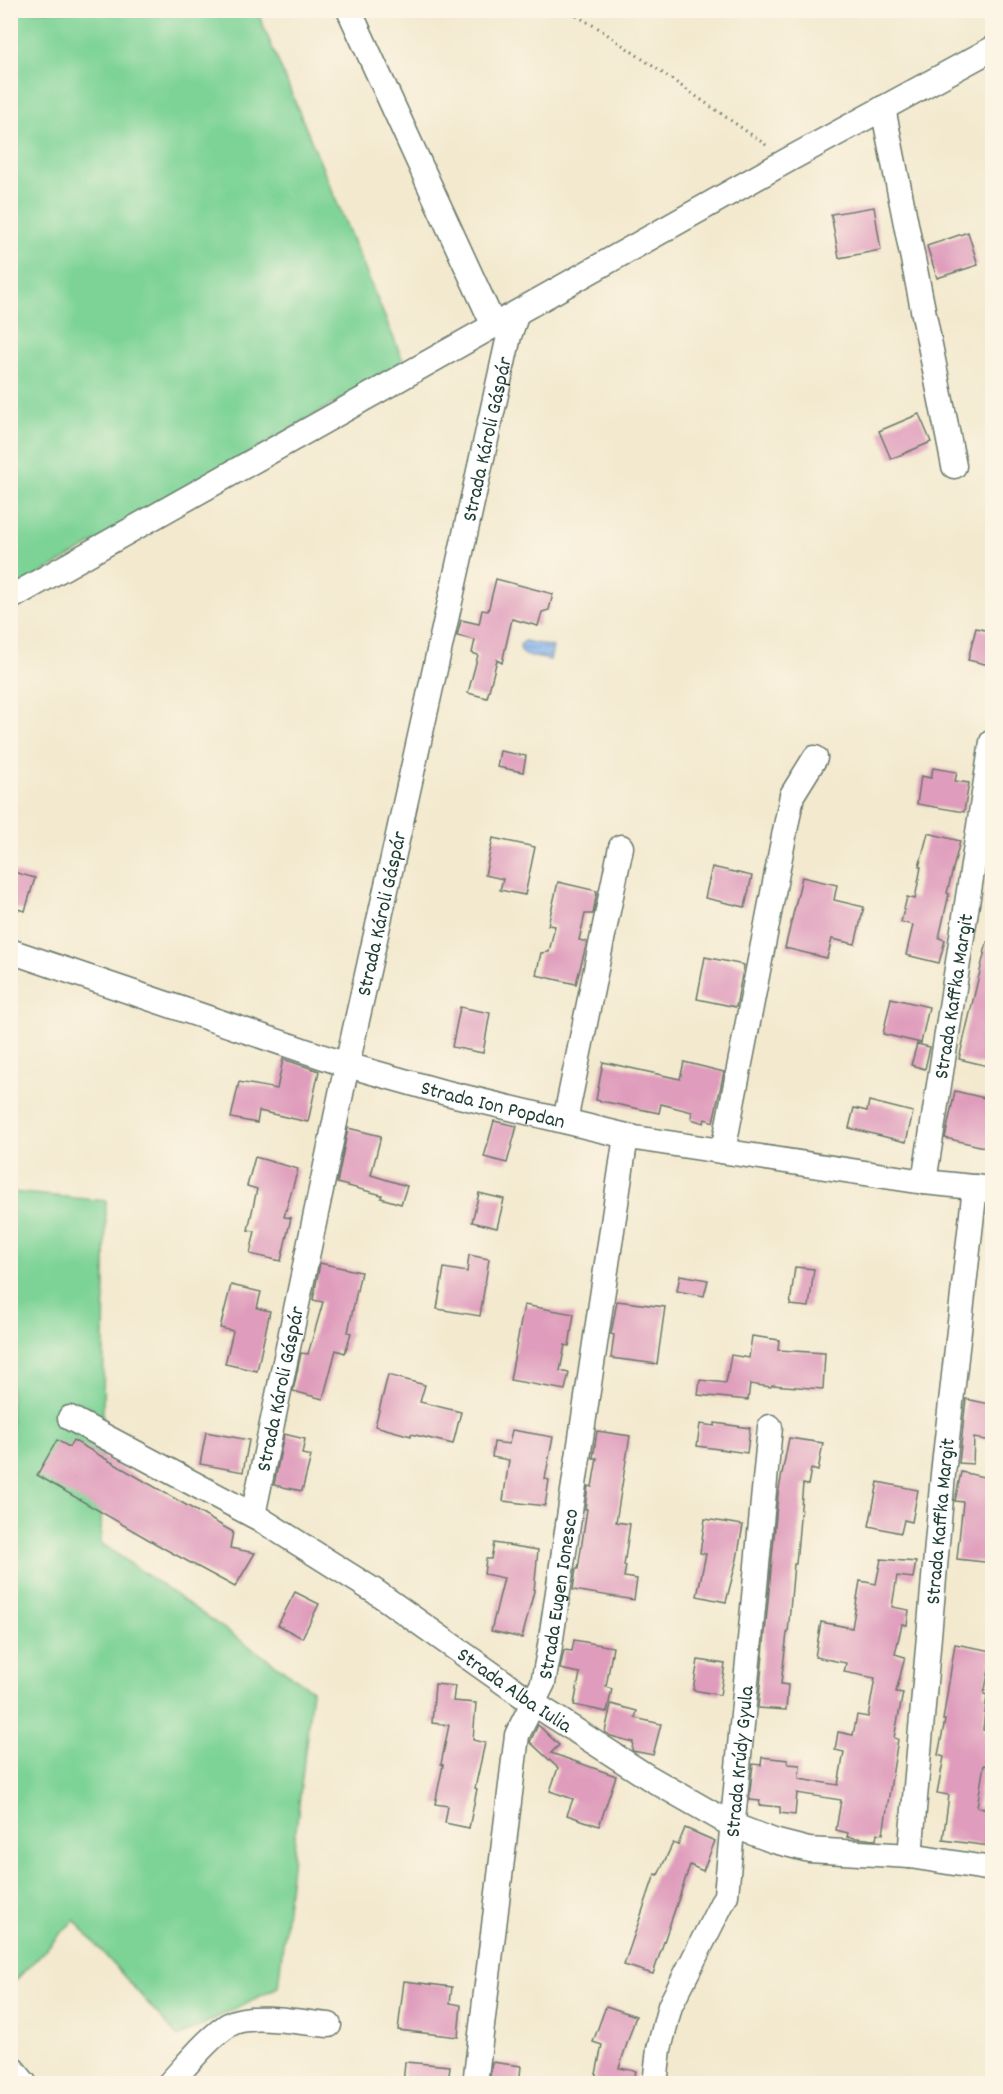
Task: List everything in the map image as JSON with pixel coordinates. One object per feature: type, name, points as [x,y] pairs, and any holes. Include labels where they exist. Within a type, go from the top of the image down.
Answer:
[{"type":"street","points":[[349,10],[494,326]]},
{"type":"street","points":[[10,598],[788,160],[993,49]]},
{"type":"street","points":[[883,108],[954,466]]},
{"type":"street","name":"Strada Károli Gáspár","points":[[253,1515],[347,1065],[509,336],[517,313]]},
{"type":"street","name":"Strada Kaffka Margit","points":[[924,1182],[993,742]]},
{"type":"street","points":[[723,1151],[792,795],[815,758]]},
{"type":"street","points":[[565,1121],[621,847]]},
{"type":"street","name":"Strada Ion Popdan","points":[[10,951],[347,1065],[442,1092],[626,1136],[924,1182],[984,1188]]},
{"type":"street","name":"Strada Eugen Ionesco","points":[[475,2084],[517,1735],[543,1683],[549,1652],[626,1136]]},
{"type":"street","name":"Strada Kaffka Margit","points":[[910,1856],[943,1474],[984,1188]]},
{"type":"street","name":"Strada Alba Iulia","points":[[70,1418],[253,1515],[376,1592],[533,1703],[648,1777],[732,1825],[774,1842],[809,1850],[910,1856],[993,1869]]},
{"type":"street","name":"Strada Krúdy Gyula","points":[[656,2084],[659,2049],[670,2006],[726,1895],[730,1875],[732,1825],[770,1427]]},
{"type":"street","points":[[169,2084],[221,2030],[234,2022],[254,2018],[329,2025]]},
{"type":"street","points":[[10,2066],[25,2084]]},
{"type":"path","points":[[567,10],[598,27],[788,160]]},
{"type":"green space","points":[[11,11],[257,11],[404,363],[11,591]]},
{"type":"green space","points":[[11,1192],[106,1201],[101,1543],[312,1690],[278,1987],[178,2037],[74,1920],[11,1985]]},
{"type":"water","points":[[525,641],[553,647],[550,660],[525,655],[520,645]]},
{"type":"building","points":[[874,207],[881,250],[839,258],[831,214]]},
{"type":"building","points":[[968,232],[978,265],[937,278],[927,246]]},
{"type":"building","points":[[919,414],[931,442],[891,459],[879,431]]},
{"type":"building","points":[[496,579],[553,594],[549,610],[542,612],[538,626],[512,619],[502,663],[497,660],[487,698],[468,693],[478,655],[472,653],[475,640],[457,636],[461,620],[479,624],[482,610],[488,611]]},
{"type":"building","points":[[976,628],[993,632],[993,666],[968,660]]},
{"type":"building","points":[[500,751],[526,756],[523,772],[497,767]]},
{"type":"building","points":[[933,768],[957,772],[955,781],[969,783],[964,812],[917,804],[921,776],[931,778]]},
{"type":"building","points":[[928,833],[960,841],[939,938],[945,940],[939,963],[906,955],[913,925],[901,922],[907,897],[915,899],[921,867],[919,867]]},
{"type":"building","points":[[493,838],[535,847],[525,895],[500,890],[503,879],[485,875]]},
{"type":"building","points":[[712,867],[752,876],[745,907],[705,898]]},
{"type":"building","points":[[10,871],[35,878],[25,911],[10,907]]},
{"type":"building","points":[[802,877],[837,885],[834,900],[864,907],[855,944],[832,939],[827,958],[785,948]]},
{"type":"building","points":[[558,882],[597,891],[593,914],[585,914],[579,940],[587,942],[576,984],[536,975],[541,953],[549,952],[555,926],[548,925]]},
{"type":"building","points":[[987,942],[993,943],[993,1046],[988,1066],[959,1059]]},
{"type":"building","points":[[705,957],[744,965],[736,1007],[697,999]]},
{"type":"building","points":[[891,998],[929,1007],[921,1043],[883,1034]]},
{"type":"building","points":[[460,1007],[490,1013],[483,1053],[452,1047]]},
{"type":"building","points":[[917,1044],[930,1047],[925,1069],[911,1065]]},
{"type":"building","points":[[283,1059],[319,1071],[308,1122],[259,1111],[257,1123],[231,1118],[239,1082],[277,1089]]},
{"type":"building","points":[[603,1062],[680,1079],[684,1062],[724,1072],[713,1122],[705,1119],[704,1123],[691,1119],[692,1112],[661,1104],[659,1113],[596,1100]]},
{"type":"building","points":[[955,1091],[993,1100],[993,1149],[945,1138]]},
{"type":"building","points":[[869,1101],[913,1112],[906,1142],[849,1128],[854,1108],[867,1111]]},
{"type":"building","points":[[494,1121],[517,1126],[507,1163],[484,1157]]},
{"type":"building","points":[[348,1128],[381,1136],[371,1175],[407,1186],[401,1204],[381,1198],[382,1195],[337,1183]]},
{"type":"building","points":[[255,1157],[298,1169],[284,1217],[291,1218],[281,1261],[250,1254],[255,1231],[248,1230],[257,1189],[247,1186]]},
{"type":"building","points":[[479,1193],[504,1199],[497,1228],[472,1222]]},
{"type":"building","points":[[469,1255],[489,1259],[480,1316],[437,1309],[444,1268],[467,1272]]},
{"type":"building","points":[[320,1263],[361,1272],[348,1332],[351,1333],[345,1353],[336,1350],[323,1399],[293,1391],[301,1353],[308,1354],[323,1302],[313,1300]]},
{"type":"building","points":[[795,1267],[814,1269],[809,1307],[790,1305]]},
{"type":"building","points":[[680,1275],[708,1280],[704,1296],[677,1291]]},
{"type":"building","points":[[231,1285],[261,1292],[257,1308],[270,1311],[257,1371],[225,1364],[233,1331],[220,1328]]},
{"type":"building","points":[[617,1301],[665,1307],[657,1364],[611,1358],[614,1335],[611,1334]]},
{"type":"building","points":[[524,1305],[574,1314],[569,1346],[565,1345],[560,1371],[569,1373],[565,1390],[510,1380]]},
{"type":"building","points":[[752,1336],[779,1340],[778,1350],[825,1353],[823,1389],[750,1384],[748,1400],[698,1395],[700,1380],[726,1383],[731,1355],[749,1358]]},
{"type":"building","points":[[388,1375],[425,1385],[420,1402],[461,1412],[453,1444],[375,1426]]},
{"type":"building","points":[[966,1399],[990,1404],[989,1410],[993,1411],[993,1441],[974,1438],[973,1464],[959,1463]]},
{"type":"building","points":[[715,1423],[750,1428],[747,1453],[697,1446],[700,1424],[715,1426]]},
{"type":"building","points":[[512,1430],[553,1437],[545,1479],[549,1480],[545,1506],[503,1501],[509,1460],[492,1457],[494,1442],[509,1444]]},
{"type":"building","points":[[597,1431],[630,1436],[616,1522],[630,1524],[624,1577],[637,1579],[634,1600],[573,1590],[587,1509],[585,1509],[588,1486],[592,1487],[597,1458],[593,1458]]},
{"type":"building","points":[[206,1432],[249,1440],[243,1472],[200,1464]]},
{"type":"building","points":[[284,1434],[305,1439],[302,1454],[311,1456],[302,1491],[274,1485]]},
{"type":"building","points":[[789,1438],[823,1443],[818,1471],[811,1469],[808,1485],[803,1484],[781,1684],[788,1685],[786,1710],[758,1708],[778,1494]]},
{"type":"building","points":[[57,1440],[69,1447],[73,1440],[233,1532],[230,1548],[255,1553],[235,1587],[37,1475]]},
{"type":"building","points":[[961,1472],[993,1479],[993,1563],[957,1559],[963,1502],[955,1501]]},
{"type":"building","points":[[878,1482],[918,1490],[912,1522],[904,1520],[901,1533],[869,1526]]},
{"type":"building","points":[[705,1519],[743,1525],[726,1602],[697,1596],[706,1554],[700,1553]]},
{"type":"building","points":[[494,1543],[538,1550],[534,1591],[522,1638],[491,1631],[504,1578],[484,1574],[486,1559],[491,1559]]},
{"type":"building","points":[[881,1559],[916,1562],[913,1578],[897,1576],[892,1607],[909,1610],[907,1625],[902,1624],[895,1654],[905,1657],[896,1692],[903,1693],[894,1738],[898,1739],[883,1834],[877,1833],[876,1840],[847,1837],[848,1833],[836,1830],[841,1800],[797,1793],[795,1815],[780,1813],[780,1807],[759,1805],[760,1801],[749,1800],[753,1764],[761,1765],[762,1757],[788,1760],[788,1764],[800,1765],[799,1779],[838,1785],[844,1752],[835,1750],[838,1732],[853,1735],[857,1715],[868,1717],[875,1678],[844,1672],[846,1663],[815,1657],[821,1622],[852,1628],[860,1581],[876,1584]]},
{"type":"building","points":[[295,1592],[319,1604],[302,1638],[278,1625]]},
{"type":"building","points":[[574,1640],[613,1647],[606,1687],[612,1689],[607,1712],[574,1705],[580,1673],[560,1669],[564,1650],[572,1651]]},
{"type":"building","points":[[955,1644],[993,1651],[984,1694],[987,1695],[983,1730],[991,1732],[990,1738],[993,1739],[993,1767],[984,1765],[977,1807],[993,1809],[990,1846],[943,1840],[949,1795],[937,1793],[944,1757],[938,1755]]},
{"type":"building","points":[[698,1660],[725,1664],[720,1695],[693,1690]]},
{"type":"building","points":[[435,1684],[455,1686],[453,1701],[476,1703],[473,1740],[485,1743],[469,1828],[445,1823],[448,1806],[435,1804],[449,1725],[432,1723]]},
{"type":"building","points":[[611,1704],[637,1711],[635,1718],[661,1724],[653,1755],[633,1751],[633,1742],[605,1732]]},
{"type":"building","points":[[538,1725],[559,1745],[551,1753],[616,1776],[599,1826],[567,1815],[573,1799],[550,1791],[558,1768],[530,1742]]},
{"type":"building","points":[[685,1828],[715,1841],[703,1871],[690,1865],[653,1974],[624,1965],[655,1874],[658,1875],[673,1843],[678,1845]]},
{"type":"building","points":[[404,1981],[452,1987],[450,2003],[461,2005],[458,2037],[398,2030]]},
{"type":"building","points":[[606,2006],[636,2016],[619,2068],[636,2071],[633,2084],[594,2084],[602,2045],[593,2042]]},
{"type":"building","points":[[405,2062],[450,2066],[448,2084],[403,2084]]},
{"type":"building","points":[[492,2062],[521,2066],[519,2084],[489,2084]]}]
